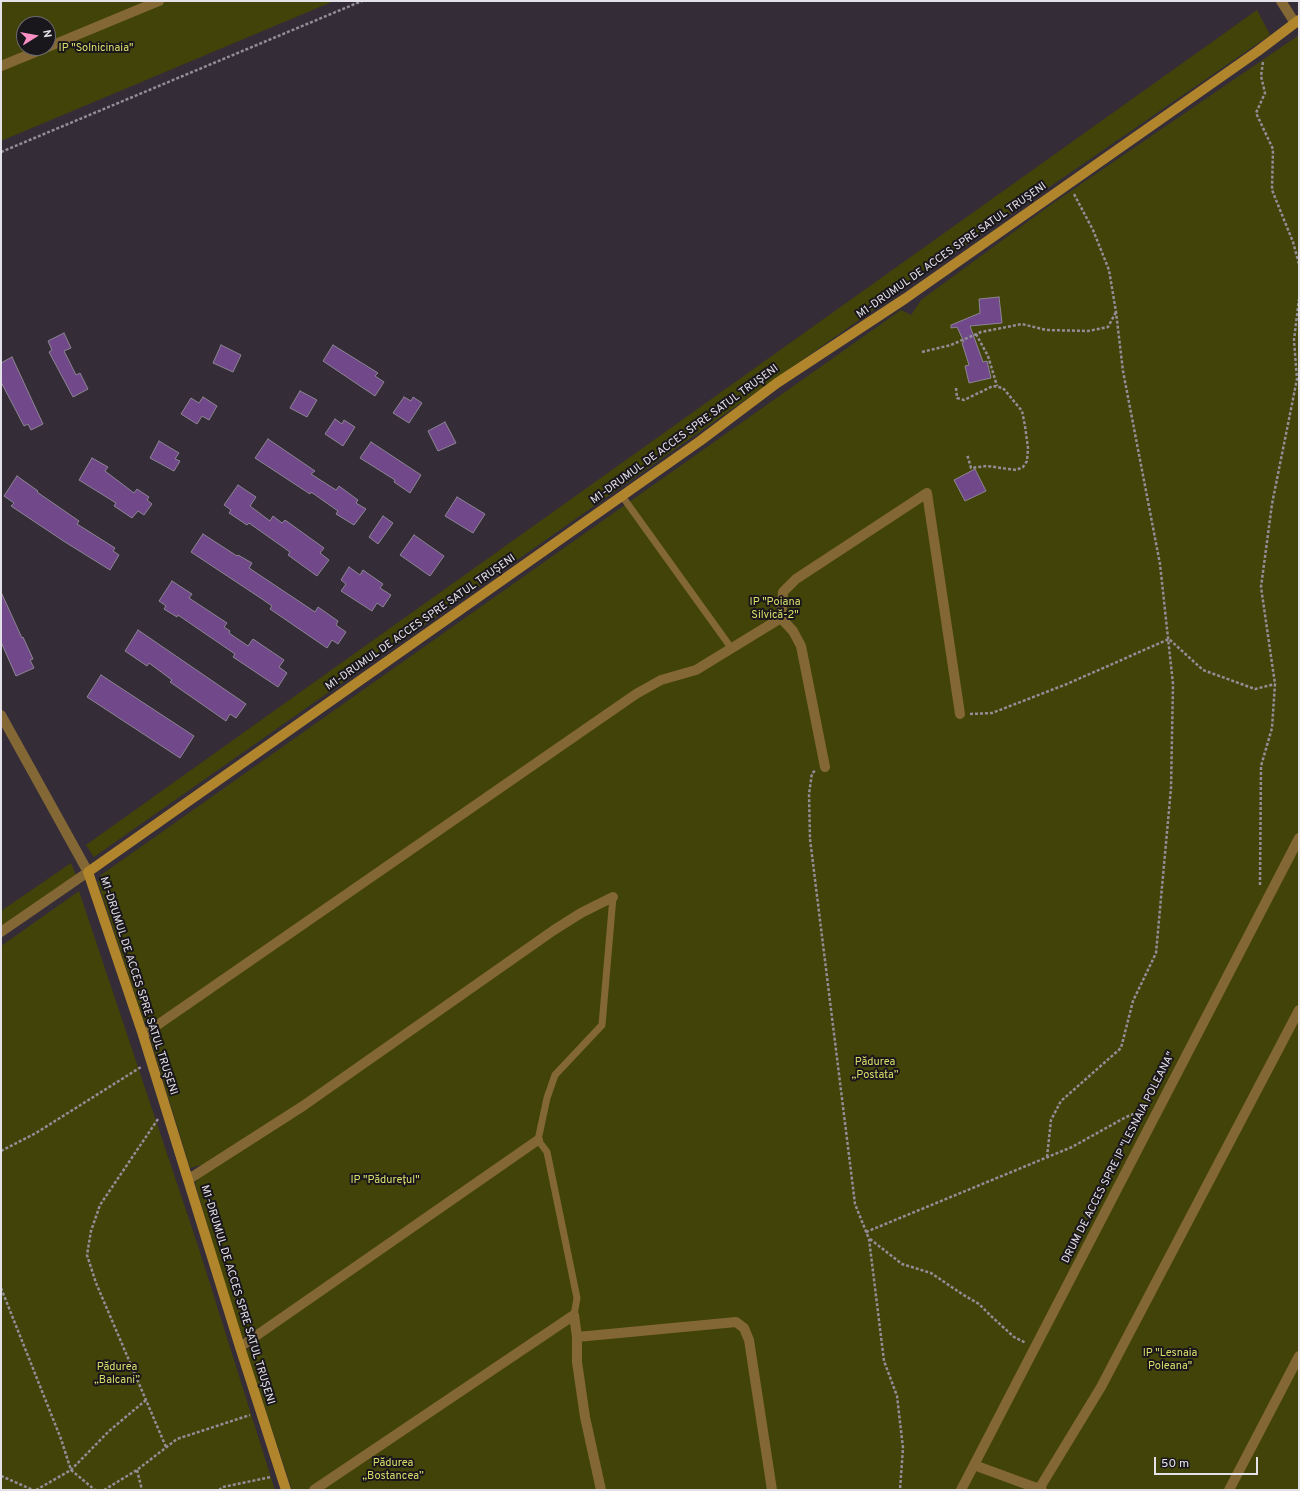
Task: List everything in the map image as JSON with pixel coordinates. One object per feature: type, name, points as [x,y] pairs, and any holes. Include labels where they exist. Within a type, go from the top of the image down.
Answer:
[{"type":"street","points":[[56,44],[158,1]]},
{"type":"street","points":[[1281,1],[1297,21]]},
{"type":"street","name":"M1-DRUMUL DE ACCES SPRE SATUL TRUȘENI","points":[[286,1490],[143,1035],[88,872],[700,441],[777,383],[906,298],[1265,46],[1297,21]]},
{"type":"street","points":[[1,66],[25,56]]},
{"type":"street","points":[[824,767],[801,646],[793,631],[781,618],[783,592],[796,579],[927,492],[960,714]]},
{"type":"street","points":[[143,1035],[636,694],[661,680],[696,670],[781,618]]},
{"type":"street","points":[[1,715],[88,872],[1,932]]},
{"type":"street","name":"DRUM DE ACCES SPRE IP \"LESNAIA POLEANA\"","points":[[962,1490],[1299,838]]},
{"type":"street","points":[[189,1179],[303,1106],[554,930],[581,913],[613,897]]},
{"type":"street","points":[[974,1465],[1040,1489],[1101,1387],[1299,1010]]},
{"type":"street","points":[[240,1347],[538,1140]]},
{"type":"street","points":[[314,1490],[574,1315],[578,1337],[577,1362],[585,1417],[601,1490]]},
{"type":"street","points":[[578,1337],[736,1322],[744,1328],[749,1340],[772,1490]]},
{"type":"street","points":[[1229,1490],[1298,1363]]},
{"type":"lane","points":[[622,496],[732,649]]},
{"type":"lane","points":[[574,1315],[576,1298],[547,1152],[538,1140],[547,1098],[555,1075],[602,1025],[613,897]]},
{"type":"path","points":[[1,152],[362,1]]},
{"type":"path","points":[[1265,46],[1261,76],[1265,93],[1256,113],[1273,149],[1272,190],[1293,242],[1299,264]]},
{"type":"path","points":[[1047,1157],[1051,1120],[1061,1101],[1121,1048],[1133,1001],[1156,953],[1171,788],[1173,684],[1160,564],[1123,371],[1109,270],[1093,230],[1069,184]]},
{"type":"path","points":[[1260,888],[1261,766],[1272,728],[1275,684],[1261,587],[1272,504],[1297,378],[1294,340],[1299,299]]},
{"type":"path","points":[[922,352],[952,345],[976,334],[1022,324],[1046,330],[1088,331],[1108,327],[1116,312]]},
{"type":"path","points":[[976,334],[988,356],[997,386]]},
{"type":"path","points":[[956,388],[957,398],[964,400],[993,386],[1003,388],[1022,411],[1028,448],[1027,462],[1022,467],[1016,470],[986,466],[971,468],[967,454]]},
{"type":"path","points":[[1169,639],[1203,670],[1255,689],[1275,684]]},
{"type":"path","points":[[960,714],[992,713],[1067,684],[1169,639]]},
{"type":"path","points":[[824,767],[812,773],[809,794],[810,839],[855,1204],[869,1239],[884,1361],[897,1396],[903,1448],[900,1490]]},
{"type":"path","points":[[1,1151],[36,1133],[151,1060]]},
{"type":"path","points":[[866,1232],[1072,1147],[1126,1117],[1162,1101]]},
{"type":"path","points":[[166,1108],[100,1205],[91,1231],[87,1255],[96,1283],[166,1448]]},
{"type":"path","points":[[869,1239],[902,1264],[931,1274],[979,1304],[1014,1337],[1035,1347]]},
{"type":"path","points":[[1,1288],[61,1439],[71,1470],[95,1490]]},
{"type":"path","points":[[36,1490],[71,1470],[109,1431],[146,1400]]},
{"type":"path","points":[[104,1490],[137,1470],[177,1439],[260,1411]]},
{"type":"path","points":[[137,1470],[142,1490]]},
{"type":"path","points":[[219,1490],[223,1487],[281,1474]]},
{"type":"path","points":[[1,1476],[33,1490]]},
{"type":"green space","name":"IP \"Solnicinaia\"","points":[[1,1],[334,1],[1,141]]},
{"type":"green space","points":[[1257,10],[1270,35],[993,226],[94,857],[86,845]]},
{"type":"green space","points":[[1299,35],[1299,1490],[292,1490],[246,1350],[255,1343],[252,1332],[241,1339],[195,1183],[204,1173],[201,1165],[190,1168],[150,1038],[155,1031],[152,1023],[144,1022],[98,883],[101,875],[901,310],[911,315],[921,300],[1049,206]]},
{"type":"green space","points":[[71,863],[76,875],[1,927],[1,911]]},
{"type":"green space","name":"Pădurea „Balcani”","points":[[79,891],[199,1249],[275,1490],[1,1490],[1,946]]},
{"type":"building","points":[[999,297],[1002,323],[970,326],[983,362],[987,361],[991,378],[969,383],[965,366],[969,365],[962,343],[964,342],[957,327],[951,328],[951,325],[980,313],[979,299]]},
{"type":"building","points":[[64,333],[71,348],[64,351],[76,375],[80,373],[88,389],[73,397],[49,352],[52,350],[48,341]]},
{"type":"building","points":[[221,345],[241,355],[233,372],[213,363]]},
{"type":"building","points":[[333,345],[378,373],[375,376],[384,382],[375,396],[323,361]]},
{"type":"building","points":[[12,357],[43,424],[31,430],[28,424],[24,426],[1,382],[1,363]]},
{"type":"building","points":[[300,391],[317,400],[307,417],[290,408]]},
{"type":"building","points":[[203,397],[217,406],[209,420],[202,416],[197,424],[181,414],[191,398],[199,403]]},
{"type":"building","points":[[404,397],[411,401],[413,397],[422,403],[409,423],[393,413]]},
{"type":"building","points":[[335,419],[342,424],[344,420],[355,427],[343,446],[325,434]]},
{"type":"building","points":[[445,422],[456,443],[438,451],[428,431]]},
{"type":"building","points":[[268,439],[315,471],[311,474],[336,490],[339,486],[358,500],[356,503],[366,509],[354,525],[336,514],[338,511],[311,492],[310,494],[255,458]]},
{"type":"building","points":[[159,441],[179,453],[175,459],[180,461],[174,471],[150,458]]},
{"type":"building","points":[[371,442],[421,475],[410,493],[394,482],[395,480],[360,458]]},
{"type":"building","points":[[92,458],[108,467],[105,471],[134,493],[137,489],[149,497],[147,500],[152,504],[144,515],[138,511],[132,518],[114,506],[116,503],[79,480]]},
{"type":"building","points":[[975,469],[986,491],[965,501],[954,480]]},
{"type":"building","points":[[17,476],[38,491],[37,492],[79,521],[77,524],[115,548],[113,551],[119,555],[110,570],[11,506],[14,503],[4,496]]},
{"type":"building","points":[[238,485],[256,497],[250,506],[270,521],[273,516],[282,523],[285,520],[324,548],[320,553],[329,560],[317,576],[288,555],[290,552],[249,523],[247,525],[229,513],[231,510],[224,505]]},
{"type":"building","points":[[457,497],[485,514],[473,533],[445,516]]},
{"type":"building","points":[[383,516],[393,523],[378,544],[369,537]]},
{"type":"building","points":[[203,534],[237,556],[238,555],[252,563],[249,568],[315,612],[318,607],[338,621],[336,625],[346,632],[338,644],[332,640],[327,648],[270,609],[272,606],[191,552]]},
{"type":"building","points":[[414,535],[444,556],[430,576],[400,555]]},
{"type":"building","points":[[349,567],[360,575],[363,570],[383,584],[380,588],[391,595],[383,607],[377,603],[372,611],[341,591],[346,584],[341,580]]},
{"type":"building","points":[[172,581],[192,594],[189,598],[227,623],[224,627],[230,631],[229,633],[248,646],[253,639],[284,660],[279,667],[287,673],[278,687],[233,657],[235,654],[178,615],[177,617],[164,609],[166,606],[159,601]]},
{"type":"building","points":[[1,592],[33,659],[30,660],[34,668],[16,676],[1,642]]},
{"type":"building","points":[[138,630],[246,704],[236,718],[230,714],[226,721],[170,682],[172,680],[149,663],[147,666],[125,651]]},
{"type":"building","points":[[101,675],[194,736],[180,758],[87,697]]},
{"type":"park label","name":"IP \"Poiana Silvică-2\"","points":[[775,609]]},
{"type":"park label","name":"Pădurea „Postata”","points":[[875,1069]]},
{"type":"park label","name":"IP \"Pădurețul\"","points":[[385,1181]]},
{"type":"park label","name":"IP \"Lesnaia Poleana\"","points":[[1170,1360]]},
{"type":"park label","name":"Pădurea „Bostancea”","points":[[393,1470]]}]
